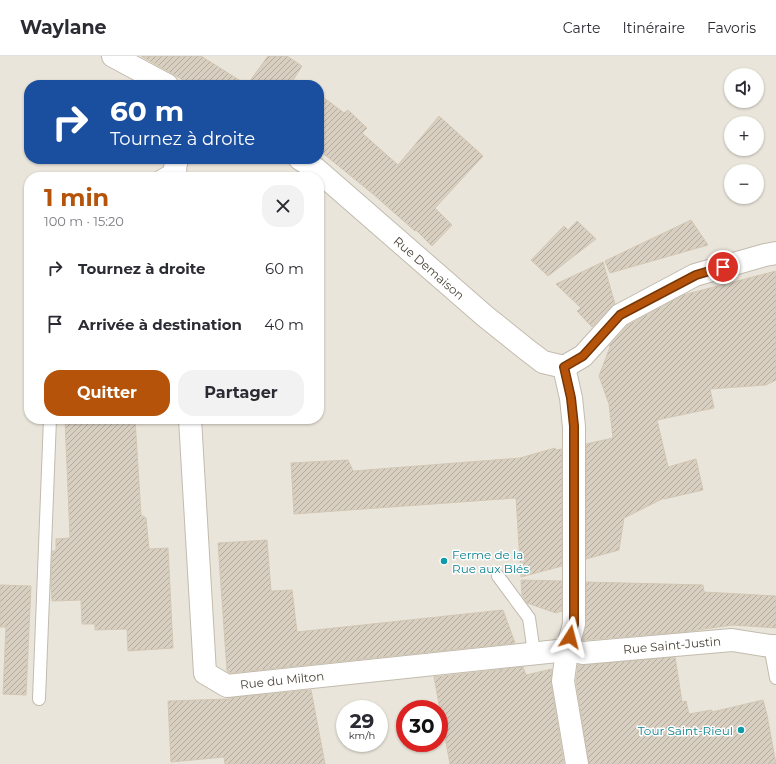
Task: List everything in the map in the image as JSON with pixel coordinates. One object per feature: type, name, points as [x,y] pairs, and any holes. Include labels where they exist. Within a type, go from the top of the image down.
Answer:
[{"type":"street","points":[[113,56],[158,80]]},
{"type":"street","name":"Rue Demaison","points":[[308,164],[319,172]]},
{"type":"street","name":"Rue Demaison","points":[[324,176],[486,317],[526,349],[543,362],[564,367]]},
{"type":"street","points":[[577,764],[563,681],[567,650],[574,624],[574,426],[571,398],[564,367],[583,356],[620,315],[696,275],[776,253]]},
{"type":"street","name":"Rue du Milton","points":[[190,424],[205,673],[227,686],[567,650]]},
{"type":"street","name":"Rue Saint-Justin","points":[[567,650],[583,653],[732,640],[773,646]]},
{"type":"lane","points":[[39,699],[50,424]]},
{"type":"lane","points":[[498,576],[530,618],[534,653]]},
{"type":"lane","points":[[773,646],[776,678]]},
{"type":"shaded area","points":[[0,56],[776,56],[776,764],[0,764]]},
{"type":"building","points":[[141,56],[201,56],[239,80],[183,80]]},
{"type":"building","points":[[268,56],[287,56],[302,66],[293,80],[251,80]]},
{"type":"building","points":[[324,98],[344,113],[348,110],[367,128],[362,133],[398,165],[439,116],[483,156],[435,208],[452,225],[432,246],[416,230],[415,231],[324,154]]},
{"type":"building","points":[[691,220],[708,245],[610,273],[605,261]]},
{"type":"building","points":[[577,221],[596,239],[548,276],[531,260],[564,226],[568,230]]},
{"type":"building","points":[[603,262],[615,304],[592,327],[577,311],[581,308],[556,284]]},
{"type":"building","points":[[776,271],[776,380],[766,385],[710,389],[714,408],[657,420],[668,467],[696,459],[703,490],[664,498],[624,518],[619,550],[586,559],[586,444],[613,438],[609,404],[599,376],[610,347],[609,346],[628,325],[683,295]]},
{"type":"building","points":[[65,424],[135,424],[141,515],[146,518],[149,549],[168,548],[173,648],[128,651],[127,629],[95,630],[95,624],[82,624],[81,600],[52,601],[52,551],[56,551],[56,539],[70,538]]},
{"type":"building","points":[[555,448],[556,450],[562,449],[562,566],[521,577],[516,498],[294,514],[291,463],[348,460],[353,471],[520,458]]},
{"type":"building","points":[[267,540],[271,591],[292,590],[297,632],[503,610],[515,643],[230,673],[227,671],[218,543]]},
{"type":"building","points":[[521,580],[562,581],[562,611],[556,613],[527,603],[522,595]]},
{"type":"building","points":[[586,582],[703,585],[704,592],[776,596],[776,628],[733,625],[683,632],[583,640],[586,624]]},
{"type":"building","points":[[0,585],[31,586],[26,695],[3,694],[6,627],[0,627]]},
{"type":"building","points":[[675,657],[682,702],[686,701],[689,714],[712,710],[712,712],[763,700],[776,764],[589,764],[576,681],[578,665]]},
{"type":"building","points":[[523,667],[526,675],[552,669],[551,683],[564,764],[450,764],[448,752],[448,700],[438,700],[434,677]]},
{"type":"building","points":[[311,690],[325,764],[225,764],[224,757],[171,762],[168,701],[229,699]]},
{"type":"place","name":"Ferme de la Rue aux Blés","points":[[444,561]]},
{"type":"place","name":"Tour Saint-Rieul","points":[[741,730]]},
{"type":"route","points":[[570,637],[574,624],[574,426],[571,398],[564,367],[583,356],[620,315],[696,275],[723,267]]}]
